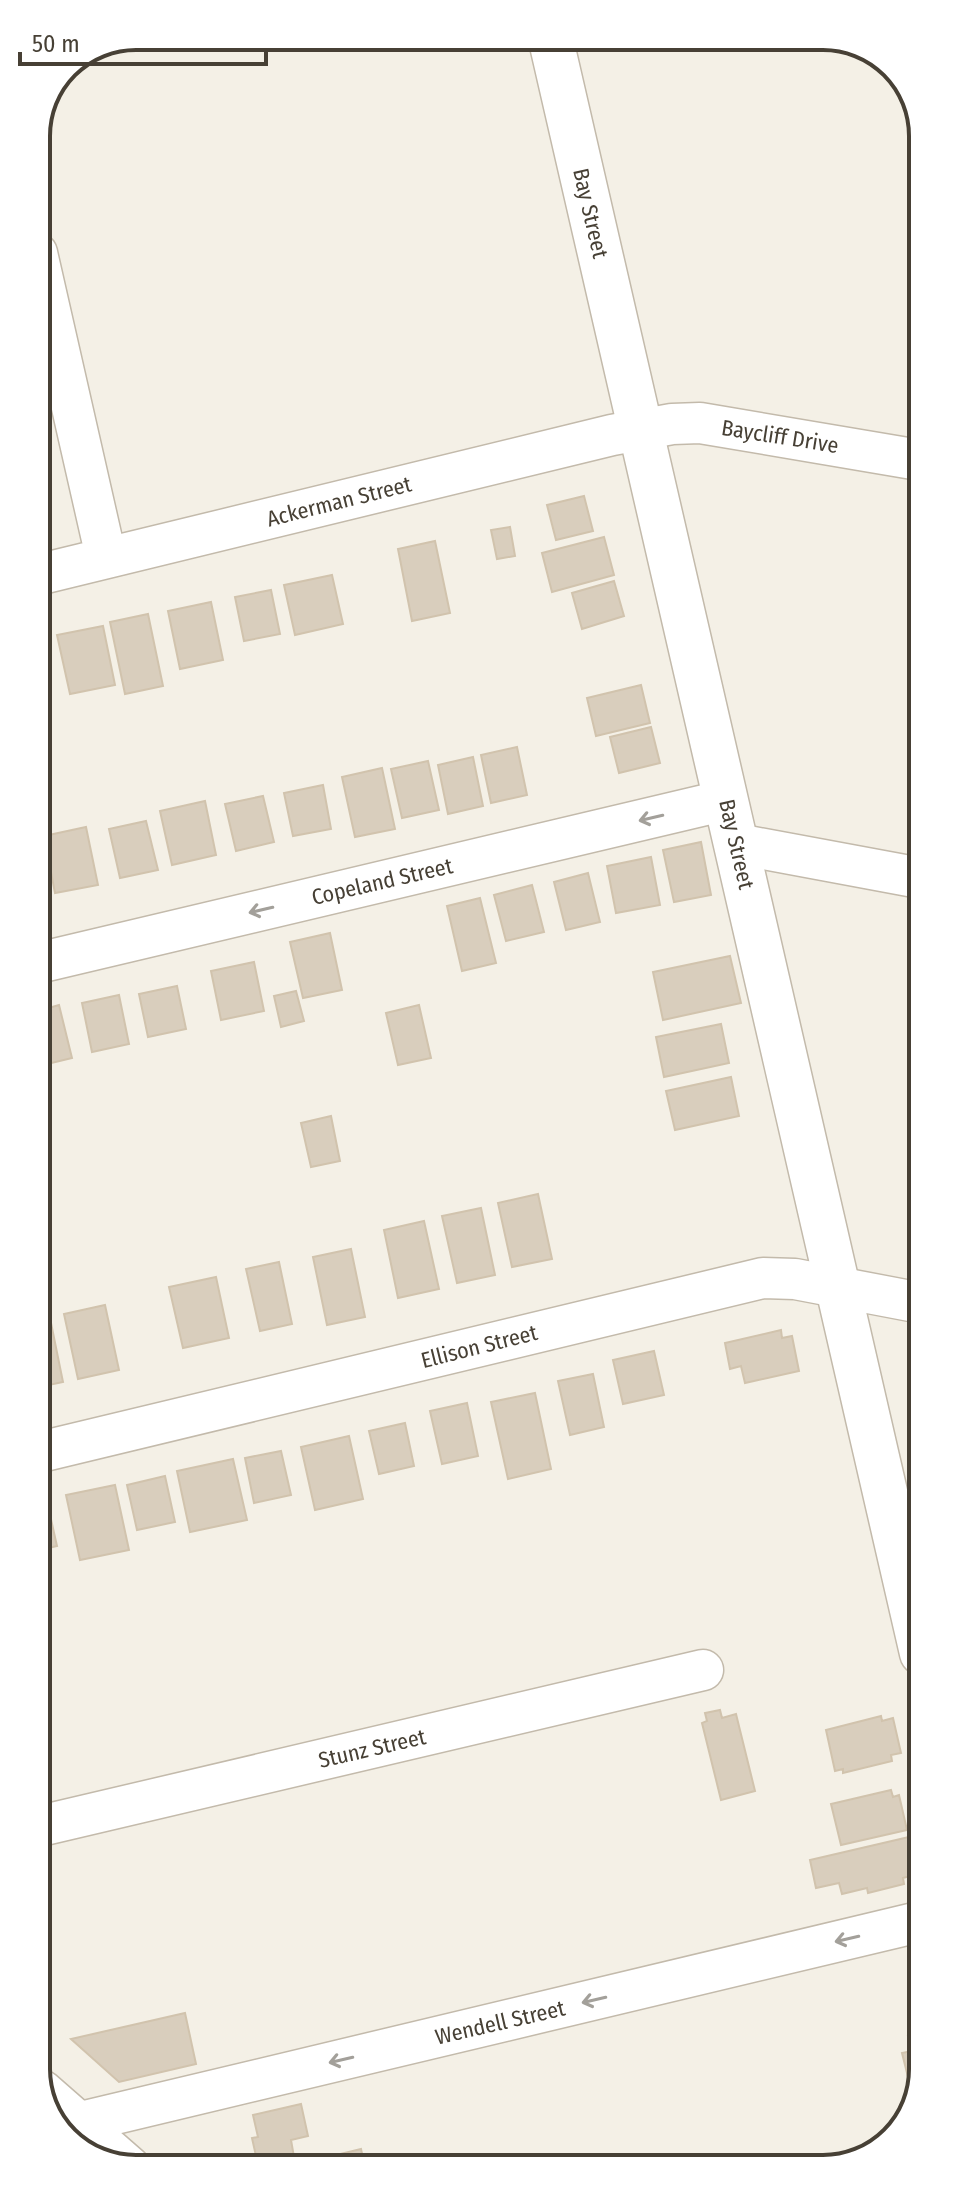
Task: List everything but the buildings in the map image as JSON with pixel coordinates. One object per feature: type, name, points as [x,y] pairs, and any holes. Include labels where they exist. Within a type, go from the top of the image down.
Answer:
[{"type":"street","name":"Bay Street","points":[[553,50],[909,1596]]},
{"type":"street","points":[[50,310],[106,557]]},
{"type":"street","name":"Baycliff Drive","points":[[642,428],[712,425],[909,458]]},
{"type":"street","name":"Ackerman Street","points":[[50,572],[642,428]]},
{"type":"street","name":"Copeland Street","points":[[50,960],[726,800]]},
{"type":"street","points":[[737,844],[909,876]]},
{"type":"street","name":"Ellison Street","points":[[50,1450],[763,1278],[909,1301]]},
{"type":"street","name":"Stunz Street","points":[[50,1824],[703,1670]]},
{"type":"street","name":"Wendell Street","points":[[77,2123],[909,1924]]},
{"type":"street","points":[[60,2108],[107,2150]]}]
